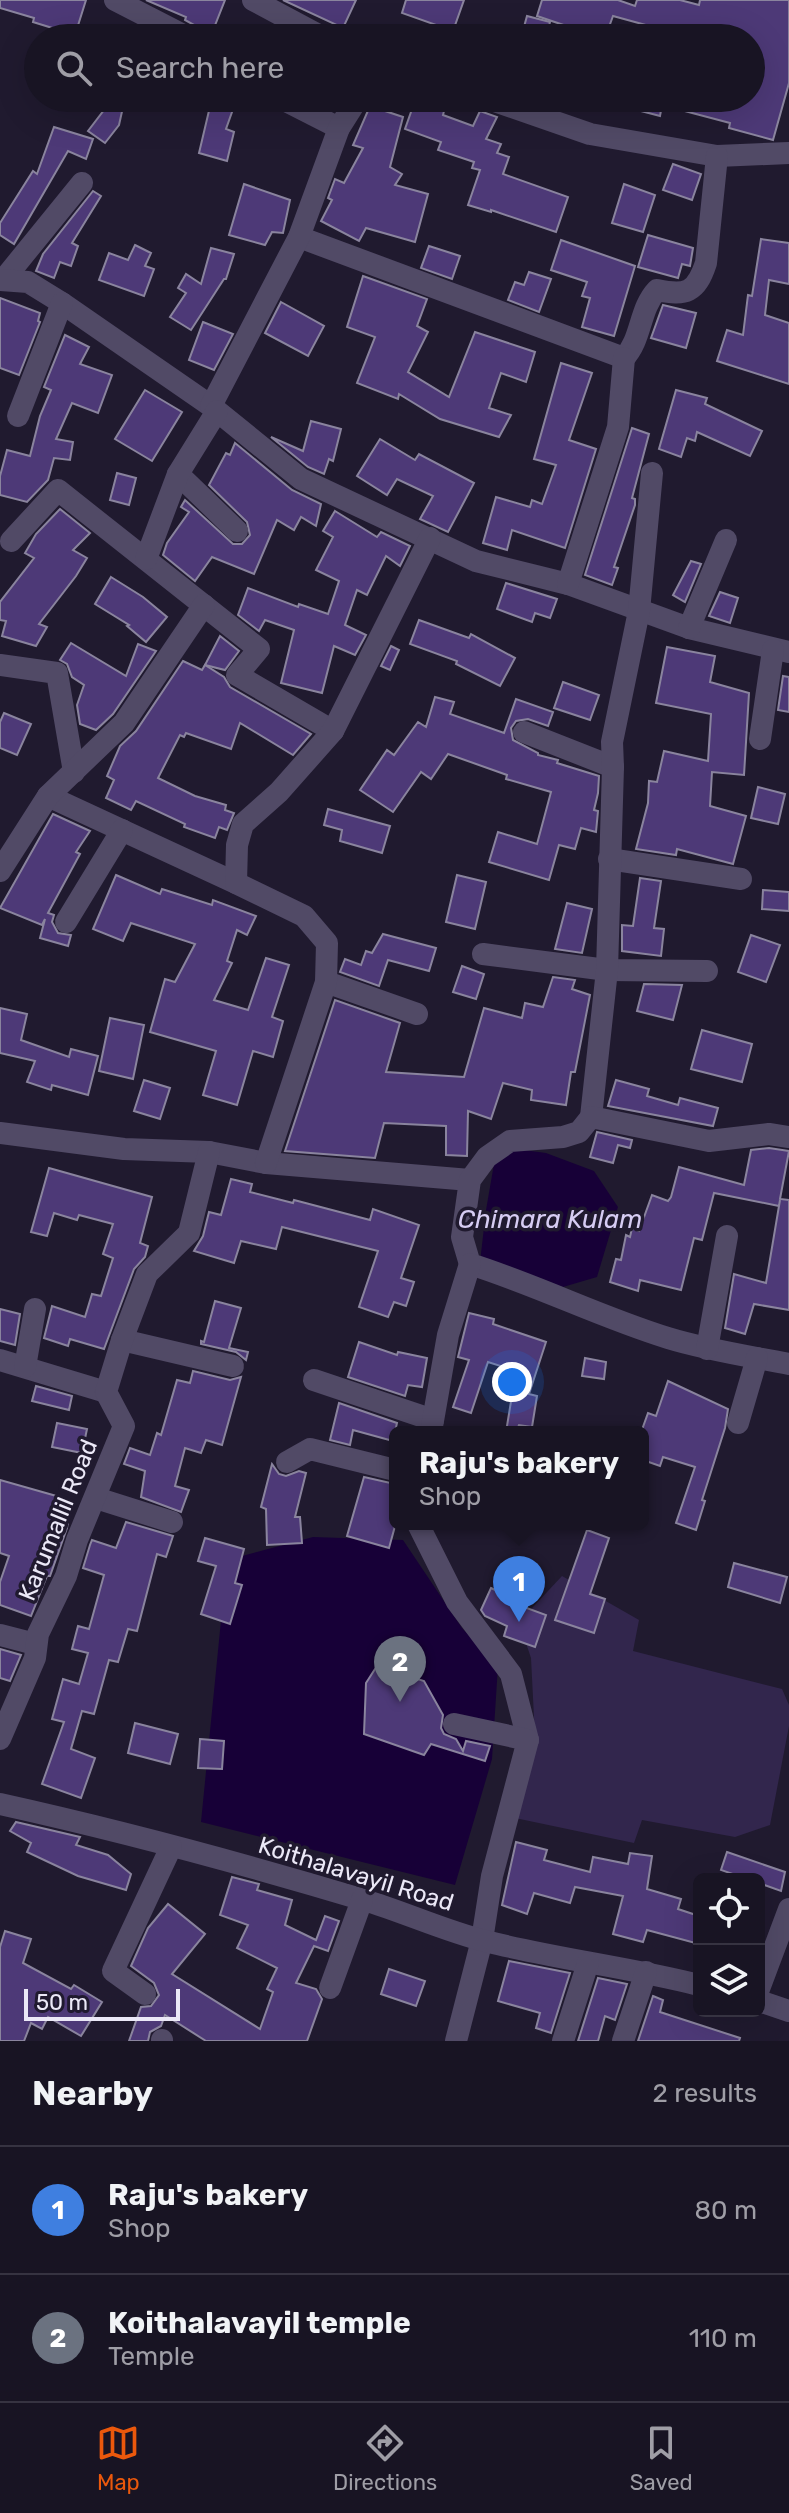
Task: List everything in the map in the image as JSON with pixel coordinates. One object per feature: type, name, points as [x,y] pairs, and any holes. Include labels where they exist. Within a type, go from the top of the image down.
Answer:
[{"type":"street","points":[[253,0],[298,24]]},
{"type":"street","points":[[121,2],[163,24]]},
{"type":"street","points":[[308,112],[339,128]]},
{"type":"street","points":[[146,559],[178,474],[214,409],[299,237],[339,128],[349,112]]},
{"type":"street","points":[[526,112],[590,134],[717,156],[789,153]]},
{"type":"street","points":[[568,584],[618,427],[624,358],[633,349],[649,298],[657,290],[680,295],[701,278],[706,263],[717,156]]},
{"type":"street","points":[[2,280],[82,183]]},
{"type":"street","points":[[299,237],[624,358]]},
{"type":"street","points":[[2,280],[28,282],[62,303],[214,409],[301,479],[476,561],[568,584],[689,628],[781,651],[760,739]]},
{"type":"street","points":[[18,416],[62,303]]},
{"type":"street","points":[[314,1380],[432,1426],[448,1335],[470,1264],[462,1237],[470,1180],[487,1157],[510,1141],[563,1137],[579,1132],[591,1117],[607,970],[612,742],[639,611],[652,473]]},
{"type":"street","points":[[178,474],[237,531]]},
{"type":"street","points":[[11,541],[58,490],[259,649],[237,675],[333,731]]},
{"type":"street","points":[[236,883],[237,845],[243,824],[279,792],[333,731],[430,538]]},
{"type":"street","points":[[689,628],[726,540]]},
{"type":"street","points":[[0,871],[48,796],[124,723],[204,605]]},
{"type":"street","points":[[0,665],[57,673],[74,772]]},
{"type":"street","points":[[524,732],[613,767]]},
{"type":"street","points":[[48,796],[304,916],[327,943],[326,982],[266,1163]]},
{"type":"street","points":[[66,922],[122,830]]},
{"type":"street","points":[[609,859],[741,879]]},
{"type":"street","points":[[483,954],[607,970],[707,971]]},
{"type":"street","points":[[326,982],[417,1014]]},
{"type":"street","points":[[591,1117],[709,1141],[769,1134],[789,1137]]},
{"type":"street","points":[[0,1133],[124,1149],[209,1152],[266,1163],[470,1180]]},
{"type":"street","points":[[0,1360],[106,1392],[147,1274],[189,1233],[209,1152]]},
{"type":"street","points":[[707,1349],[727,1236]]},
{"type":"street","points":[[470,1264],[519,1279],[665,1337],[707,1349],[789,1364]]},
{"type":"street","points":[[25,1367],[35,1309]]},
{"type":"street","points":[[122,1340],[233,1366]]},
{"type":"street","points":[[738,1423],[757,1358]]},
{"type":"street","name":"Karumallil Road","points":[[0,1739],[35,1658],[35,1644],[124,1426],[106,1392]]},
{"type":"street","points":[[287,1462],[310,1449],[389,1469]]},
{"type":"street","points":[[96,1498],[172,1522]]},
{"type":"street","points":[[421,1530],[457,1602],[511,1674],[528,1740],[492,1876],[482,1940],[456,2041]]},
{"type":"street","points":[[0,1635],[35,1644]]},
{"type":"street","points":[[454,1724],[528,1740]]},
{"type":"street","name":"Koithalavayil Road","points":[[0,1804],[362,1900],[482,1940],[693,1984]]},
{"type":"street","points":[[145,1994],[113,1971],[171,1847]]},
{"type":"street","points":[[330,1988],[362,1900]]},
{"type":"street","points":[[765,1973],[789,1909]]},
{"type":"street","points":[[563,2041],[588,1963]]},
{"type":"street","points":[[623,2041],[646,1972]]},
{"type":"street","points":[[765,2003],[789,2011]]},
{"type":"shaded area","points":[[562,1576],[639,1620],[633,1651],[782,1689],[789,1705],[789,1726],[770,1825],[735,1837],[642,1820],[634,1843],[515,1818],[535,1737],[531,1658],[519,1622]]},
{"type":"water","name":"Chimara Kulam","points":[[516,1149],[546,1153],[594,1171],[618,1207],[597,1277],[563,1287],[480,1262],[495,1158]]},
{"type":"water","points":[[313,1537],[403,1540],[462,1628],[498,1666],[492,1759],[455,1885],[201,1822],[227,1560]]},
{"type":"building","points":[[0,0],[86,0],[78,24],[39,24],[33,22],[34,18],[0,8]]},
{"type":"building","points":[[146,0],[225,0],[216,24],[192,24],[185,20],[186,17]]},
{"type":"building","points":[[283,0],[356,0],[345,24],[334,24]]},
{"type":"building","points":[[406,0],[464,0],[455,24],[433,24],[402,13]]},
{"type":"building","points":[[542,0],[618,0],[635,6],[637,0],[680,0],[699,5],[700,0],[789,0],[789,83],[773,140],[729,128],[730,123],[688,112],[765,112],[765,24],[642,24],[613,16],[610,24],[561,24],[537,16]]},
{"type":"building","points":[[527,16],[550,22],[550,24],[525,24]]},
{"type":"building","points":[[102,112],[122,112],[119,125],[105,143],[88,131]]},
{"type":"building","points":[[209,112],[232,112],[226,129],[234,132],[227,161],[199,153]]},
{"type":"building","points":[[367,112],[388,112],[403,117],[390,167],[402,174],[395,185],[428,194],[415,242],[366,228],[359,241],[321,221],[332,200],[328,198],[335,179],[344,183],[363,148],[353,145]]},
{"type":"building","points":[[411,112],[444,112],[443,115],[473,126],[480,112],[497,117],[486,139],[501,144],[497,153],[509,157],[503,174],[568,197],[556,232],[468,205],[480,170],[472,168],[474,162],[438,150],[441,142],[405,129]]},
{"type":"building","points":[[54,127],[93,139],[86,159],[68,151],[14,244],[0,235],[0,223],[33,171],[37,174]]},
{"type":"building","points":[[673,164],[701,174],[692,200],[663,190]]},
{"type":"building","points":[[244,184],[290,200],[283,233],[272,232],[265,245],[229,235]]},
{"type":"building","points":[[624,184],[655,195],[643,232],[612,223]]},
{"type":"building","points":[[93,191],[101,196],[72,243],[78,246],[71,266],[60,262],[54,278],[36,271],[43,254]]},
{"type":"building","points":[[648,235],[693,248],[690,266],[682,264],[678,278],[638,267]]},
{"type":"building","points":[[761,239],[789,243],[789,284],[769,280],[765,315],[789,323],[789,384],[717,361],[727,330],[743,335],[748,295],[752,296]]},
{"type":"building","points":[[561,240],[635,266],[614,336],[582,327],[590,298],[582,296],[587,282],[551,270]]},
{"type":"building","points":[[135,245],[151,253],[145,266],[154,269],[144,296],[99,280],[109,253],[128,260]]},
{"type":"building","points":[[429,246],[460,256],[452,279],[421,268]]},
{"type":"building","points":[[211,248],[234,254],[226,279],[191,330],[170,317],[186,293],[178,288],[186,274],[201,284]]},
{"type":"building","points":[[529,272],[551,279],[539,312],[508,300],[515,282],[524,285]]},
{"type":"building","points":[[363,276],[427,299],[417,326],[428,332],[408,372],[449,397],[475,332],[535,352],[526,382],[501,373],[489,408],[511,415],[499,437],[440,419],[399,394],[398,399],[357,383],[375,337],[347,327]]},
{"type":"building","points":[[0,298],[40,313],[40,322],[19,375],[0,368]]},
{"type":"building","points":[[281,302],[324,326],[308,356],[265,333]]},
{"type":"building","points":[[663,305],[696,313],[686,348],[651,338]]},
{"type":"building","points":[[203,322],[233,334],[214,370],[189,360]]},
{"type":"building","points":[[65,335],[89,347],[80,364],[112,375],[98,413],[72,403],[56,439],[73,442],[70,460],[54,458],[48,480],[27,502],[0,495],[0,476],[7,450],[30,456],[40,416],[51,390],[44,387]]},
{"type":"building","points":[[561,363],[592,373],[569,440],[596,449],[565,548],[512,530],[507,550],[483,543],[496,497],[530,507],[532,500],[542,504],[556,465],[534,459]]},
{"type":"building","points":[[145,390],[182,412],[152,461],[115,439]]},
{"type":"building","points":[[676,390],[707,398],[705,404],[762,431],[750,456],[697,432],[695,441],[687,438],[681,457],[659,449]]},
{"type":"building","points":[[311,421],[341,429],[333,461],[329,459],[324,474],[308,467],[271,437],[303,451]]},
{"type":"building","points":[[632,428],[649,434],[632,498],[635,505],[614,567],[618,568],[612,585],[585,575]]},
{"type":"building","points":[[380,439],[415,460],[419,454],[474,483],[448,532],[420,519],[433,496],[397,479],[387,495],[357,476]]},
{"type":"building","points":[[235,443],[292,490],[321,504],[316,526],[301,517],[294,530],[277,520],[254,574],[212,557],[195,581],[163,555],[167,543],[189,512],[181,507],[185,500],[233,544],[242,544],[250,535],[247,522],[209,485]]},
{"type":"building","points":[[117,473],[136,478],[129,505],[110,500]]},
{"type":"building","points":[[60,509],[90,533],[73,550],[87,558],[39,624],[47,627],[36,646],[2,636],[6,621],[0,620],[0,602],[34,558],[25,553],[36,534]]},
{"type":"building","points":[[335,511],[377,537],[381,532],[410,546],[400,566],[386,556],[367,595],[357,590],[345,625],[366,635],[355,655],[334,646],[322,693],[281,683],[294,630],[265,620],[259,631],[238,615],[248,588],[298,607],[299,604],[328,614],[339,581],[316,570],[333,537],[323,531]]},
{"type":"building","points":[[691,561],[701,564],[685,602],[673,595]]},
{"type":"building","points":[[111,577],[167,617],[146,642],[129,625],[95,604]]},
{"type":"building","points":[[506,583],[557,599],[550,618],[535,613],[532,622],[497,609]]},
{"type":"building","points":[[720,592],[738,598],[730,623],[709,616]]},
{"type":"building","points":[[419,620],[469,638],[471,634],[515,658],[500,686],[456,664],[457,661],[410,644]]},
{"type":"building","points":[[220,636],[239,651],[225,670],[205,665]]},
{"type":"building","points":[[71,643],[126,676],[138,644],[156,651],[113,714],[96,730],[80,724],[77,705],[84,685],[72,677],[67,664],[60,660]]},
{"type":"building","points":[[391,646],[399,650],[390,670],[381,666]]},
{"type":"building","points":[[667,647],[715,656],[710,682],[749,693],[744,775],[712,772],[710,806],[746,816],[733,864],[677,849],[676,855],[636,849],[648,803],[649,781],[657,782],[664,751],[708,761],[711,714],[656,703]]},
{"type":"building","points":[[183,661],[202,670],[205,665],[224,677],[230,687],[311,734],[293,755],[240,723],[231,749],[186,733],[184,737],[180,735],[158,778],[195,796],[226,805],[225,810],[234,813],[227,830],[219,827],[215,838],[184,827],[185,824],[136,801],[131,810],[106,798],[114,780],[107,776],[120,746],[136,731]]},
{"type":"building","points":[[783,676],[789,677],[789,712],[778,710]]},
{"type":"building","points":[[563,682],[599,695],[590,720],[554,708]]},
{"type":"building","points":[[435,697],[454,702],[450,714],[504,733],[516,699],[553,712],[548,726],[528,719],[516,721],[511,728],[513,740],[538,755],[558,760],[557,763],[599,776],[594,810],[598,811],[596,832],[581,828],[575,849],[559,845],[549,880],[489,862],[498,832],[537,844],[551,792],[506,779],[507,775],[448,754],[431,779],[421,772],[393,812],[360,790],[387,750],[394,755],[418,722],[426,727]]},
{"type":"building","points":[[4,713],[31,724],[17,755],[0,748],[0,722]]},
{"type":"building","points":[[758,787],[785,794],[778,824],[751,818]]},
{"type":"building","points":[[328,809],[390,826],[382,853],[340,841],[342,830],[324,825]]},
{"type":"building","points":[[53,814],[90,831],[76,852],[80,854],[48,913],[54,915],[52,922],[58,933],[71,935],[68,946],[40,938],[45,919],[42,925],[0,908]]},
{"type":"building","points":[[116,875],[160,894],[162,889],[212,905],[213,900],[256,916],[247,935],[237,930],[227,961],[232,963],[214,1000],[248,1010],[266,958],[289,965],[272,1017],[283,1021],[273,1057],[253,1051],[237,1105],[203,1095],[216,1051],[150,1032],[165,979],[175,982],[195,944],[131,923],[123,941],[93,929]]},
{"type":"building","points":[[457,875],[486,882],[475,929],[446,922]]},
{"type":"building","points":[[640,878],[661,881],[654,928],[664,929],[661,956],[622,951],[622,925],[633,926]]},
{"type":"building","points":[[763,890],[789,892],[789,911],[762,909]]},
{"type":"building","points":[[567,903],[592,909],[582,953],[555,949]]},
{"type":"building","points":[[383,934],[436,948],[429,971],[388,960],[379,986],[340,972],[345,959],[361,965],[366,951],[372,953]]},
{"type":"building","points":[[751,935],[780,945],[766,982],[738,972]]},
{"type":"building","points":[[462,966],[484,974],[476,999],[453,992]]},
{"type":"building","points":[[553,977],[575,980],[572,989],[590,995],[566,1105],[531,1100],[532,1090],[503,1083],[491,1119],[468,1111],[467,1156],[446,1155],[446,1126],[384,1123],[375,1158],[285,1151],[335,1000],[400,1023],[386,1072],[464,1077],[484,1008],[522,1018],[525,1003],[543,1007]]},
{"type":"building","points":[[644,984],[682,985],[673,1020],[637,1011]]},
{"type":"building","points":[[0,1008],[27,1014],[21,1040],[69,1057],[71,1049],[98,1056],[88,1095],[52,1085],[51,1090],[27,1082],[35,1061],[0,1053]]},
{"type":"building","points":[[110,1018],[144,1025],[133,1079],[99,1071]]},
{"type":"building","points":[[702,1030],[752,1044],[742,1082],[691,1069]]},
{"type":"building","points":[[144,1080],[170,1088],[160,1119],[134,1111]]},
{"type":"building","points":[[616,1080],[649,1089],[647,1096],[678,1105],[680,1098],[718,1108],[713,1126],[608,1106]]},
{"type":"building","points":[[597,1132],[632,1140],[630,1148],[618,1145],[613,1163],[590,1157]]},
{"type":"building","points":[[769,1148],[789,1151],[780,1199],[789,1200],[789,1310],[754,1304],[745,1334],[725,1328],[734,1274],[766,1283],[779,1206],[714,1193],[702,1240],[694,1238],[681,1290],[640,1280],[638,1291],[610,1282],[616,1259],[621,1260],[626,1235],[630,1237],[632,1228],[639,1231],[652,1195],[668,1201],[679,1167],[744,1185],[751,1150]]},
{"type":"building","points":[[49,1168],[152,1197],[140,1243],[148,1246],[145,1257],[134,1269],[104,1349],[70,1339],[68,1346],[44,1338],[52,1306],[85,1317],[92,1294],[101,1296],[113,1258],[103,1254],[113,1224],[79,1215],[77,1220],[54,1213],[47,1236],[31,1232]]},
{"type":"building","points":[[231,1179],[252,1184],[250,1192],[293,1203],[294,1200],[370,1220],[373,1209],[419,1225],[401,1278],[414,1282],[406,1306],[394,1302],[388,1317],[359,1307],[378,1251],[282,1227],[276,1249],[241,1241],[234,1263],[194,1251],[203,1236],[209,1212],[221,1215]]},
{"type":"building","points":[[215,1301],[241,1308],[229,1348],[248,1352],[246,1360],[236,1352],[201,1344]]},
{"type":"building","points":[[0,1309],[20,1314],[15,1345],[0,1341]]},
{"type":"building","points":[[469,1313],[494,1319],[493,1324],[546,1342],[529,1394],[537,1396],[532,1426],[507,1426],[516,1371],[488,1362],[471,1413],[453,1407],[469,1360],[458,1357]]},
{"type":"building","points":[[359,1342],[397,1355],[398,1352],[427,1358],[422,1387],[408,1385],[405,1396],[348,1377]]},
{"type":"building","points":[[585,1358],[606,1362],[604,1379],[582,1376]]},
{"type":"building","points":[[193,1371],[230,1380],[241,1377],[222,1445],[206,1440],[201,1453],[185,1448],[175,1486],[189,1490],[181,1512],[141,1497],[145,1471],[124,1464],[130,1448],[150,1455],[157,1433],[161,1435],[177,1380],[190,1383]]},
{"type":"building","points":[[668,1381],[728,1409],[696,1530],[676,1523],[695,1467],[663,1457],[660,1466],[649,1462],[649,1426],[643,1426],[648,1413],[656,1416]]},
{"type":"building","points":[[36,1386],[72,1396],[69,1410],[32,1401]]},
{"type":"building","points":[[339,1403],[397,1423],[396,1426],[389,1426],[389,1440],[353,1430],[350,1445],[330,1440]]},
{"type":"building","points":[[57,1423],[87,1429],[82,1453],[52,1447]]},
{"type":"building","points":[[272,1464],[279,1474],[286,1476],[299,1471],[306,1473],[295,1517],[300,1517],[302,1543],[267,1545],[266,1509],[261,1507]]},
{"type":"building","points":[[364,1477],[389,1483],[389,1530],[394,1530],[389,1548],[347,1536]]},
{"type":"building","points":[[0,1480],[67,1499],[62,1515],[69,1516],[67,1528],[50,1576],[47,1576],[31,1616],[0,1605],[0,1582],[9,1556],[0,1553]]},
{"type":"building","points":[[126,1522],[173,1536],[166,1557],[157,1554],[137,1631],[128,1629],[118,1662],[109,1660],[94,1714],[82,1711],[71,1749],[95,1758],[81,1798],[42,1784],[64,1722],[52,1719],[63,1679],[79,1684],[88,1653],[72,1649],[78,1626],[89,1629],[104,1575],[83,1568],[90,1545],[92,1540],[116,1548]]},
{"type":"building","points":[[587,1530],[609,1538],[590,1594],[605,1599],[594,1633],[555,1620]]},
{"type":"building","points":[[205,1538],[244,1549],[235,1583],[242,1585],[230,1624],[201,1614],[216,1566],[198,1561]]},
{"type":"building","points":[[734,1563],[787,1577],[780,1603],[728,1587]]},
{"type":"building","points":[[491,1588],[506,1595],[505,1600],[546,1615],[535,1647],[504,1636],[507,1626],[485,1616],[481,1610]]},
{"type":"building","points":[[0,1649],[21,1655],[10,1681],[0,1678]]},
{"type":"building","points":[[377,1666],[424,1681],[443,1715],[441,1728],[444,1734],[456,1739],[463,1751],[466,1741],[490,1746],[485,1761],[431,1744],[424,1755],[364,1734],[366,1683]]},
{"type":"building","points":[[135,1723],[178,1734],[170,1764],[128,1753]]},
{"type":"building","points":[[200,1739],[224,1741],[222,1769],[198,1768]]},
{"type":"building","points":[[16,1822],[80,1837],[76,1845],[108,1855],[131,1874],[126,1890],[78,1876],[27,1852],[31,1843],[10,1831]]},
{"type":"building","points":[[516,1842],[547,1850],[544,1860],[590,1872],[593,1857],[628,1864],[630,1853],[652,1856],[647,1889],[681,1899],[678,1909],[693,1914],[693,1942],[647,1930],[643,1942],[613,1934],[623,1896],[575,1887],[570,1903],[534,1893],[527,1914],[502,1905]]},
{"type":"building","points":[[727,1852],[785,1872],[781,1891],[765,1885],[765,1873],[730,1873],[721,1870]]},
{"type":"building","points":[[232,1877],[259,1884],[257,1890],[292,1900],[285,1925],[316,1940],[325,1916],[339,1921],[328,1951],[314,1946],[296,1983],[316,1989],[322,1999],[307,2041],[206,2041],[165,2015],[161,2026],[150,2032],[148,2041],[129,2041],[141,2007],[151,2006],[159,1995],[154,1983],[131,1966],[148,1928],[168,1904],[205,1934],[172,1974],[260,2029],[273,1992],[267,1989],[277,1968],[237,1948],[248,1925],[220,1915]]},
{"type":"building","points":[[5,1931],[31,1939],[23,1963],[71,1989],[74,1985],[102,2002],[81,2036],[48,2017],[42,2029],[31,2023],[24,2041],[0,2041],[0,1947]]},
{"type":"building","points":[[509,1961],[570,1973],[551,2033],[536,2028],[540,2013],[498,2001]]},
{"type":"building","points":[[389,1969],[425,1981],[416,2006],[381,1994]]},
{"type":"building","points":[[598,1978],[627,1984],[615,2020],[605,2016],[598,2041],[578,2041]]},
{"type":"building","points":[[653,1996],[663,2000],[660,2012],[740,2038],[739,2041],[638,2041]]},
{"type":"place","name":"Raju's bakery","points":[[519,1622]]},
{"type":"place","name":"Koithalavayil temple","points":[[400,1702]]}]
